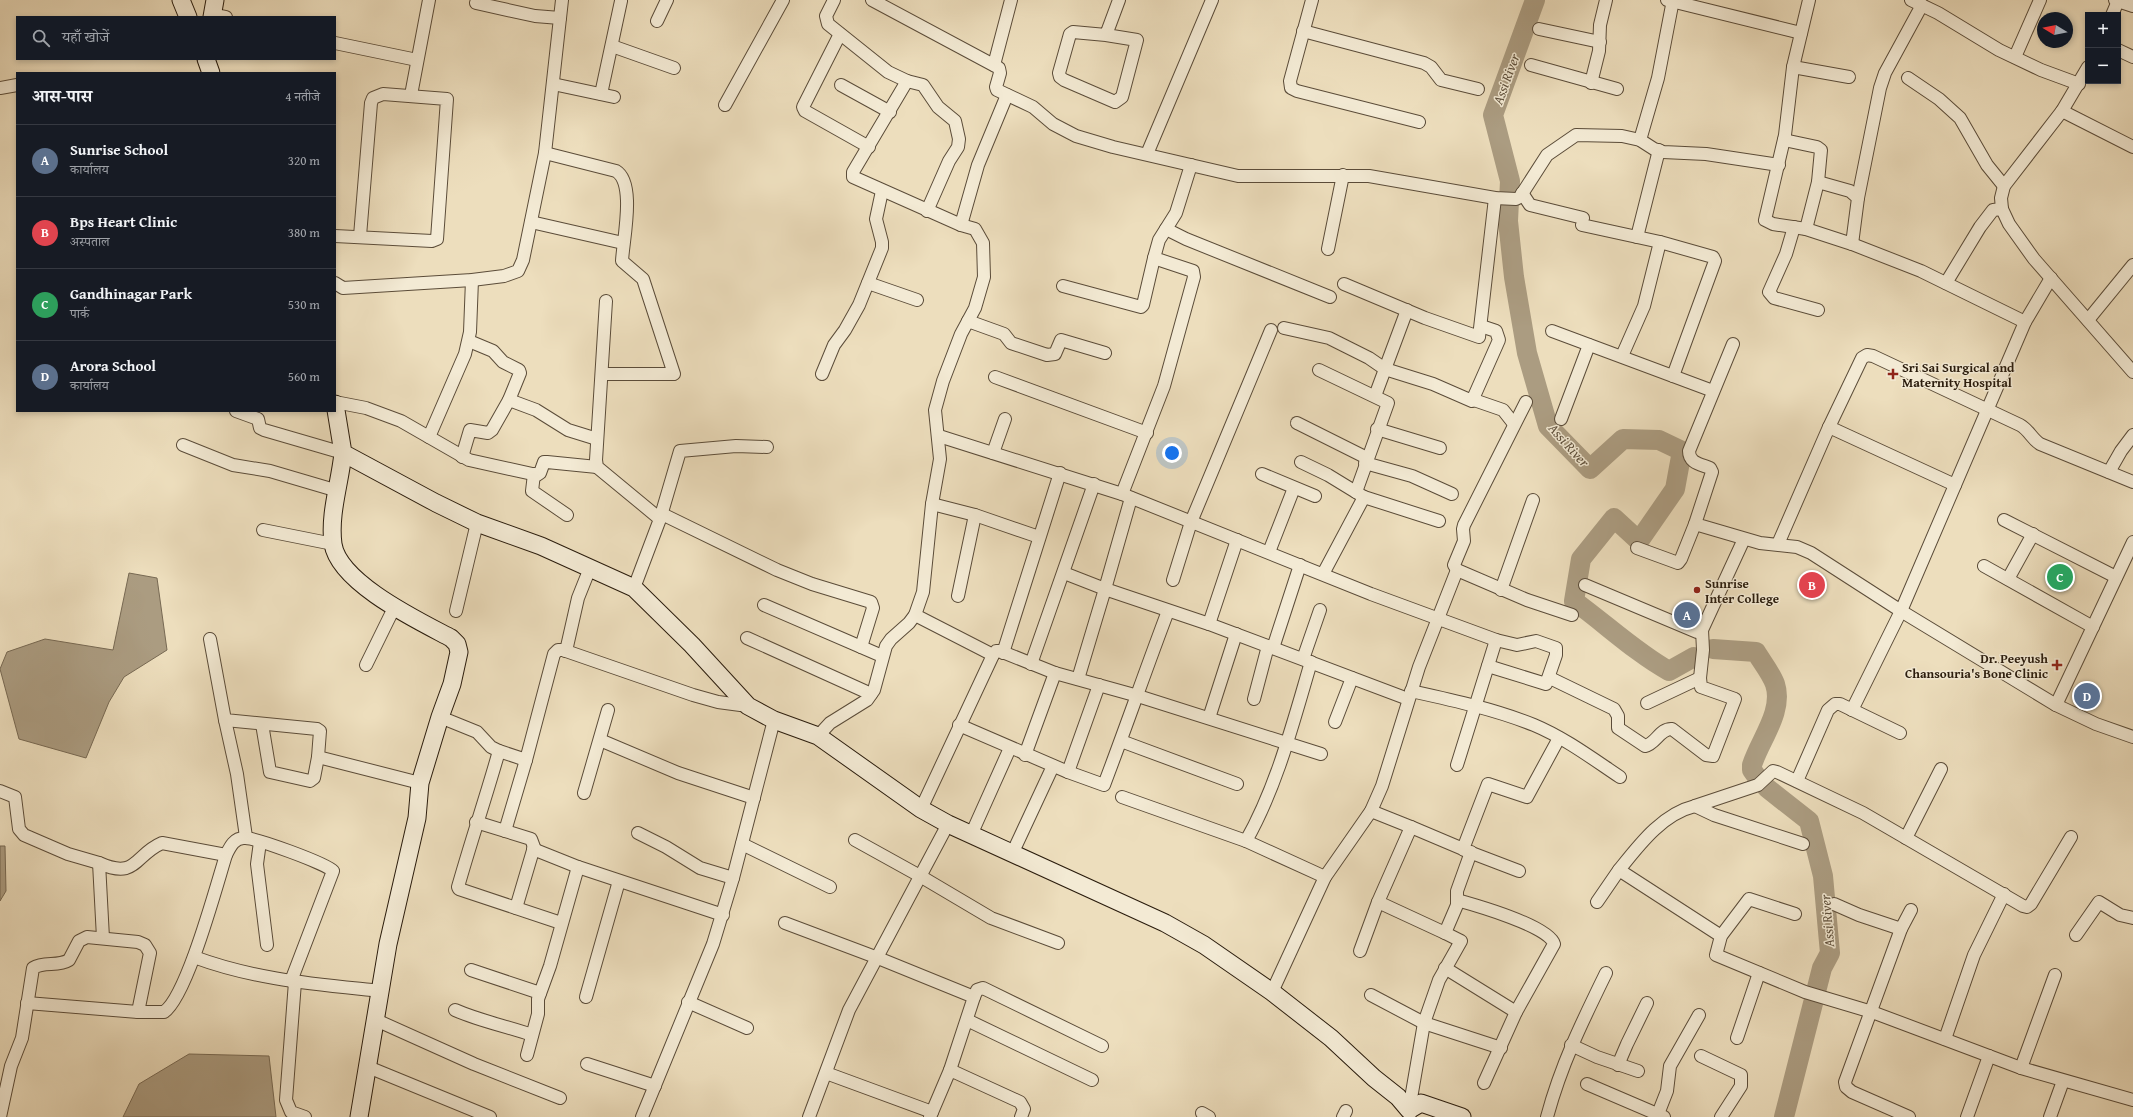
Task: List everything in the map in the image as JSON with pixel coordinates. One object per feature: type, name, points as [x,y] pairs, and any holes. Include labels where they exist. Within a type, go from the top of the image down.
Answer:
[{"type":"street","points":[[181,0],[188,16]]},
{"type":"street","points":[[411,95],[429,0]]},
{"type":"street","points":[[336,284],[343,288],[472,280],[504,276],[518,271],[523,260],[545,153],[562,0]]},
{"type":"street","points":[[657,21],[667,0]]},
{"type":"street","points":[[725,105],[783,0]]},
{"type":"street","points":[[872,0],[994,65],[1000,70],[996,87],[1000,92],[1033,107],[1065,132],[1113,147],[1238,176],[1301,177],[1343,175],[1394,179],[1498,198],[1519,196],[1530,205],[1583,222],[1713,257],[1715,261],[1674,376]]},
{"type":"street","points":[[994,65],[1011,0]]},
{"type":"street","points":[[1106,35],[1119,0]]},
{"type":"street","points":[[1147,154],[1212,0]]},
{"type":"street","points":[[1312,0],[1290,82],[1291,88],[1297,91],[1419,122]]},
{"type":"street","points":[[1591,82],[1599,51],[1600,25],[1606,0]]},
{"type":"street","points":[[1809,0],[1793,67],[1790,105],[1784,140],[1765,220],[1773,224],[1806,229],[1852,244],[1946,283],[2026,322]]},
{"type":"street","points":[[2015,57],[2040,0]]},
{"type":"street","points":[[601,94],[621,1]]},
{"type":"street","points":[[831,1],[826,20],[840,34],[888,72],[907,81],[923,85],[938,107],[955,121],[958,128],[958,147],[949,161],[927,211]]},
{"type":"street","points":[[1640,140],[1658,78],[1671,1],[1801,33]]},
{"type":"street","points":[[2113,12],[2116,1],[2133,6]]},
{"type":"street","points":[[1852,244],[1858,198],[1880,88],[1916,2],[1966,28],[1999,50],[2041,70],[2079,84]]},
{"type":"street","points":[[476,3],[535,16],[560,18]]},
{"type":"street","points":[[1539,29],[1600,42]]},
{"type":"street","points":[[1303,31],[1424,63],[1430,67],[1441,80],[1478,89]]},
{"type":"street","points":[[1073,32],[1106,35],[1137,40],[1122,97],[1115,102],[1064,80],[1058,73],[1070,34],[1073,32]]},
{"type":"street","points":[[840,34],[803,107],[805,111],[869,146]]},
{"type":"street","points":[[336,43],[417,60]]},
{"type":"street","points":[[612,46],[674,68]]},
{"type":"street","points":[[2121,51],[2133,57]]},
{"type":"street","points":[[206,60],[211,72]]},
{"type":"street","points":[[1530,65],[1617,89]]},
{"type":"street","points":[[1793,67],[1849,77]]},
{"type":"street","points":[[2085,73],[2062,110],[2004,186],[2001,198],[2002,209],[2009,224],[2034,259],[2133,372]]},
{"type":"street","points":[[1908,78],[1939,98],[1960,118],[1987,166],[2004,186]]},
{"type":"street","points":[[818,736],[830,723],[867,700],[871,694],[882,656],[891,639],[909,623],[915,615],[923,592],[932,504],[940,459],[939,436],[935,410],[943,380],[961,334],[981,292],[984,262],[981,238],[974,229],[927,211],[856,179],[852,175],[907,81]]},
{"type":"street","points":[[552,84],[614,97]]},
{"type":"street","points":[[0,88],[16,85]]},
{"type":"street","points":[[841,85],[890,112]]},
{"type":"street","points":[[336,236],[360,236],[432,241],[437,239],[448,103],[447,99],[411,95],[377,95],[371,103],[360,236]]},
{"type":"street","points":[[961,225],[978,165],[1007,95]]},
{"type":"street","points":[[2062,110],[2133,147]]},
{"type":"street","points":[[1519,196],[1547,155],[1570,137],[1584,135],[1622,136],[1640,140],[1658,150],[1706,154],[1779,165]]},
{"type":"street","points":[[1784,140],[1817,147],[1821,150],[1818,182],[1806,229]]},
{"type":"street","points":[[1637,237],[1658,150]]},
{"type":"street","points":[[545,153],[620,174],[623,178],[628,203],[622,261],[643,279],[674,374],[603,374]]},
{"type":"street","points":[[1063,286],[1141,307],[1143,305],[1157,245],[1176,213],[1191,165]]},
{"type":"street","points":[[1328,249],[1343,175]]},
{"type":"street","points":[[1818,182],[1850,191],[1858,198]]},
{"type":"street","points":[[822,374],[834,344],[852,318],[882,248],[882,242],[876,219],[882,191]]},
{"type":"street","points":[[1344,284],[1476,337],[1480,334],[1487,256],[1498,198]]},
{"type":"street","points":[[1946,283],[1993,210],[2002,209]]},
{"type":"street","points":[[531,222],[623,243]]},
{"type":"street","points":[[1794,227],[1788,248],[1769,292],[1774,298],[1818,310]]},
{"type":"street","points":[[1166,229],[1186,239],[1330,298]]},
{"type":"street","points":[[1622,356],[1644,306],[1660,242]]},
{"type":"street","points":[[1078,679],[1105,589],[1127,496],[1164,386],[1194,277],[1193,271],[1154,258]]},
{"type":"street","points":[[2088,320],[2133,265]]},
{"type":"street","points":[[1852,710],[1901,611],[2026,322],[2051,278]]},
{"type":"street","points":[[429,437],[465,354],[469,341],[472,280]]},
{"type":"street","points":[[868,283],[917,300]]},
{"type":"street","points":[[597,467],[597,439],[603,374],[606,302]]},
{"type":"street","points":[[1375,396],[1408,310]]},
{"type":"street","points":[[968,321],[1004,334],[1010,343],[1047,355],[1055,354],[1061,340],[1105,353]]},
{"type":"street","points":[[1474,400],[1499,340],[1496,332],[1481,326]]},
{"type":"street","points":[[1284,328],[1329,338],[1369,358],[1385,369],[1433,384],[1470,401],[1474,400],[1503,410],[1514,424]]},
{"type":"street","points":[[1173,580],[1191,522],[1271,330]]},
{"type":"street","points":[[1552,331],[1622,356],[1712,392]]},
{"type":"street","points":[[462,456],[470,430],[485,433],[490,432],[509,400],[519,377],[519,370],[503,362],[493,351],[469,341]]},
{"type":"street","points":[[1637,548],[1678,563],[1681,559],[1695,524],[1712,472],[1710,468],[1692,461],[1689,457],[1689,451],[1733,344]]},
{"type":"street","points":[[1561,419],[1589,345]]},
{"type":"street","points":[[1778,544],[1829,427],[1862,358],[1867,355],[1988,409],[2025,428],[2034,440],[2040,444],[2133,482]]},
{"type":"street","points":[[1318,370],[1388,403],[1366,460],[1360,494],[1323,574]]},
{"type":"street","points":[[995,376],[1147,433]]},
{"type":"street","points":[[509,400],[536,410],[568,430],[597,439]]},
{"type":"street","points":[[1526,402],[1514,424],[1492,473],[1464,525],[1464,541],[1454,565],[1457,570],[1501,590],[1564,613],[1572,614]]},
{"type":"street","points":[[336,403],[384,414],[401,421],[462,456],[480,463],[534,474],[539,474],[544,462],[597,467],[661,517],[812,584],[871,602],[873,608],[861,647]]},
{"type":"street","points":[[336,409],[344,453],[333,524],[333,544],[337,558],[343,568],[394,608],[451,638],[458,644],[459,652],[452,684],[440,717],[420,783],[417,818],[390,936],[359,1117]]},
{"type":"street","points":[[239,412],[258,419],[260,428],[264,430],[344,453],[436,503],[477,523],[541,546],[634,588],[692,645],[748,706],[774,720],[818,736],[921,809],[948,824],[1165,923],[1204,945],[1272,992],[1331,1038],[1374,1078],[1398,1097],[1410,1114]]},
{"type":"street","points":[[993,453],[1005,419]]},
{"type":"street","points":[[1297,423],[1366,460],[1412,476],[1452,494]]},
{"type":"street","points":[[1829,427],[1956,485]]},
{"type":"street","points":[[1377,429],[1440,448]]},
{"type":"street","points":[[2109,472],[2121,451],[2133,435]]},
{"type":"street","points":[[939,436],[1060,473],[1127,496],[1438,620],[1511,645],[1536,641],[1554,646],[1557,651],[1550,678],[1544,685],[1488,666]]},
{"type":"street","points":[[183,445],[233,465],[270,471],[338,491]]},
{"type":"street","points":[[634,588],[661,517],[680,451],[736,446],[767,447]]},
{"type":"street","points":[[1301,462],[1360,494],[1439,521]]},
{"type":"street","points":[[921,809],[959,725],[998,654],[1060,473]]},
{"type":"street","points":[[534,474],[532,491],[567,515]]},
{"type":"street","points":[[1262,474],[1315,496]]},
{"type":"street","points":[[1032,664],[1094,484]]},
{"type":"street","points":[[1269,552],[1294,488]]},
{"type":"street","points":[[1501,590],[1533,500]]},
{"type":"street","points":[[932,504],[975,515],[1039,536]]},
{"type":"street","points":[[958,596],[975,515]]},
{"type":"street","points":[[2004,520],[2116,577]]},
{"type":"street","points":[[456,611],[477,523]]},
{"type":"street","points":[[1695,524],[1744,539],[1760,543],[1797,547],[1811,553],[1901,611],[2056,705],[2096,724],[2133,737]]},
{"type":"street","points":[[263,530],[333,544]]},
{"type":"street","points":[[2008,579],[2033,534]]},
{"type":"street","points":[[1550,678],[1614,709],[1618,716],[1618,728],[1645,746],[1649,745],[1665,730],[1672,728],[1710,757],[1713,756],[1735,700],[1702,687],[1700,678],[1704,650],[1702,630],[1744,539]]},
{"type":"street","points":[[1209,624],[1237,540]]},
{"type":"street","points":[[2056,705],[2133,542]]},
{"type":"street","points":[[1254,699],[1270,647],[1300,565]]},
{"type":"street","points":[[1984,566],[2093,627]]},
{"type":"street","points":[[505,831],[526,760],[554,654],[558,650],[566,651],[578,598],[590,568]]},
{"type":"street","points":[[1272,992],[1325,877],[1371,811],[1382,786],[1409,695],[1457,570]]},
{"type":"street","points":[[1064,573],[1105,589],[1209,624],[1352,678],[1409,695],[1476,706],[1535,726],[1583,752],[1620,777]]},
{"type":"street","points":[[1585,585],[1691,631],[1697,632],[1702,630]]},
{"type":"street","points":[[764,604],[882,656]]},
{"type":"street","points":[[366,665],[394,608]]},
{"type":"street","points":[[959,725],[1068,772],[1104,785],[1138,696],[1148,663],[1168,610]]},
{"type":"street","points":[[1246,841],[1263,806],[1286,743],[1320,610]]},
{"type":"street","points":[[915,615],[998,654],[1032,664],[1055,673],[1138,696],[1321,754]]},
{"type":"street","points":[[1209,718],[1236,634]]},
{"type":"street","points":[[747,638],[871,694]]},
{"type":"street","points":[[210,639],[237,774],[246,838]]},
{"type":"street","points":[[1457,765],[1496,640]]},
{"type":"street","points":[[563,650],[693,695],[718,702],[748,706]]},
{"type":"street","points":[[1025,754],[1055,673]]},
{"type":"street","points":[[1335,722],[1352,678]]},
{"type":"street","points":[[1647,703],[1700,678]]},
{"type":"street","points":[[1068,772],[1099,685]]},
{"type":"street","points":[[1797,781],[1831,706],[1840,704],[1900,733]]},
{"type":"street","points":[[584,793],[608,710]]},
{"type":"street","points":[[440,717],[477,732],[491,747],[526,760]]},
{"type":"street","points":[[225,720],[317,729],[320,731],[321,736],[314,778],[310,781],[270,772],[262,724]]},
{"type":"street","points":[[642,1117],[688,1002],[714,944],[733,878],[774,720]]},
{"type":"street","points":[[1445,933],[1457,900],[1457,891],[1467,851],[1488,784],[1527,797],[1559,738]]},
{"type":"street","points":[[600,740],[678,773],[754,798]]},
{"type":"street","points":[[1121,741],[1237,784]]},
{"type":"street","points":[[971,835],[1010,748]]},
{"type":"street","points":[[499,751],[476,822],[459,890],[561,924]]},
{"type":"street","points":[[318,757],[420,783]]},
{"type":"street","points":[[1012,854],[1054,766]]},
{"type":"street","points":[[1906,838],[1941,769]]},
{"type":"street","points":[[1597,902],[1618,870],[1650,834],[1678,812],[1758,785],[1773,771],[1862,813],[2027,907],[2031,904],[2071,837]]},
{"type":"street","points":[[0,791],[15,797],[17,802],[19,830],[24,835],[68,854],[108,867],[126,869],[133,866],[154,846],[162,843],[226,855]]},
{"type":"street","points":[[1122,797],[1246,841],[1325,877]]},
{"type":"street","points":[[1695,806],[1714,816],[1803,844]]},
{"type":"street","points":[[1371,811],[1519,871]]},
{"type":"street","points":[[476,822],[531,839],[533,842],[533,849],[516,908]]},
{"type":"street","points":[[809,1117],[849,1010],[948,824]]},
{"type":"street","points":[[1360,951],[1378,902],[1411,827]]},
{"type":"street","points":[[638,833],[700,868],[733,878]]},
{"type":"street","points":[[27,1003],[157,1013],[169,1008],[174,1002],[194,957],[226,855],[233,842],[246,838],[310,860],[333,871],[293,982],[286,1100],[292,1115],[305,1117]]},
{"type":"street","points":[[855,840],[991,918],[1058,943]]},
{"type":"street","points":[[260,842],[257,864],[267,945]]},
{"type":"street","points":[[742,844],[830,886]]},
{"type":"street","points":[[533,849],[618,881],[723,915]]},
{"type":"street","points":[[99,863],[103,938]]},
{"type":"street","points":[[527,1054],[538,1014],[537,1003],[578,867]]},
{"type":"street","points":[[1618,870],[1722,936]]},
{"type":"street","points":[[586,997],[618,881]]},
{"type":"street","points":[[1945,1039],[1981,937],[2004,894]]},
{"type":"street","points":[[1796,914],[1749,899],[1722,936],[1716,955],[1805,992],[1820,995],[1872,1012],[2021,1068],[2133,1100]]},
{"type":"street","points":[[1457,900],[1520,921],[1553,940],[1553,947],[1516,1012],[1484,1084]]},
{"type":"street","points":[[1378,902],[1461,941],[1445,968],[1424,1023],[1410,1114]]},
{"type":"street","points":[[2076,935],[2099,902],[2120,915],[2133,918]]},
{"type":"street","points":[[1834,904],[1859,915],[1901,929]]},
{"type":"street","points":[[1909,1117],[1888,1114],[1852,1092],[1846,1087],[1845,1082],[1872,1012],[1901,929],[1911,910]]},
{"type":"street","points":[[785,923],[878,958],[974,997]]},
{"type":"street","points":[[0,1117],[11,1066],[22,1038],[33,968],[41,964],[61,963],[69,960],[76,945],[83,938],[103,938],[138,942],[149,949],[138,1012]]},
{"type":"street","points":[[194,957],[236,971],[293,982],[381,991]]},
{"type":"street","points":[[1445,968],[1516,1012]]},
{"type":"street","points":[[470,970],[540,993]]},
{"type":"street","points":[[1546,1117],[1556,1081],[1571,1045],[1606,973]]},
{"type":"street","points":[[1737,1038],[1759,973]]},
{"type":"street","points":[[2021,1068],[2056,975]]},
{"type":"street","points":[[826,1073],[931,1114],[950,1070],[974,997],[977,990],[983,988],[1102,1046]]},
{"type":"street","points":[[1371,995],[1424,1023],[1500,1048]]},
{"type":"street","points":[[688,1002],[747,1028]]},
{"type":"street","points":[[1618,1065],[1632,1031],[1647,1004]]},
{"type":"street","points":[[455,1010],[486,1022],[509,1027],[532,1035]]},
{"type":"street","points":[[1587,1084],[1661,1116],[1667,1091],[1670,1066],[1699,1015]]},
{"type":"street","points":[[376,1020],[474,1064],[560,1098]]},
{"type":"street","points":[[967,1020],[1092,1080]]},
{"type":"street","points":[[1571,1045],[1618,1065],[1638,1071]]},
{"type":"street","points":[[1701,1056],[1741,1075],[1741,1086],[1721,1117]]},
{"type":"street","points":[[1967,1117],[1989,1056]]},
{"type":"street","points":[[587,1064],[654,1086]]},
{"type":"street","points":[[368,1067],[490,1117]]},
{"type":"street","points":[[950,1070],[1020,1102],[1024,1109],[1021,1117]]},
{"type":"street","points":[[2050,1117],[2063,1081]]},
{"type":"street","points":[[1410,1114],[1422,1103],[1462,1117]]},
{"type":"shaded area","points":[[129,573],[157,578],[167,650],[124,677],[109,702],[86,758],[19,739],[0,669],[7,652],[45,639],[113,650]]},
{"type":"shaded area","points":[[0,846],[5,846],[6,891],[0,901]]},
{"type":"shaded area","points":[[189,1054],[269,1056],[276,1117],[123,1117],[139,1084]]},
{"type":"waterway","name":"Assi River","points":[[1535,0],[1493,115],[1510,181],[1508,221],[1514,277],[1527,353],[1548,426],[1590,469],[1623,439],[1659,440],[1682,451],[1675,489],[1639,541],[1614,518],[1581,559],[1574,601],[1632,647],[1669,671],[1694,657]]},
{"type":"waterway","name":"Assi River","points":[[1713,649],[1756,652],[1775,684],[1777,694],[1774,715],[1752,765],[1752,770],[1757,777]]},
{"type":"waterway","name":"Assi River","points":[[1767,788],[1809,821],[1823,876],[1830,953],[1822,968],[1784,1117]]},
{"type":"place","name":"Sri Sai Surgical and Maternity Hospital","points":[[1893,374]]},
{"type":"place","name":"Gandhinagar Park","points":[[2060,577]]},
{"type":"place","name":"Bps Heart Clinic","points":[[1812,585]]},
{"type":"place","name":"Sunrise Inter College","points":[[1697,590]]},
{"type":"place","name":"Sunrise School","points":[[1687,615]]},
{"type":"place","name":"Dr. Peeyush Chansouria's Bone Clinic","points":[[2057,665]]},
{"type":"place","name":"Arora School","points":[[2087,696]]}]
